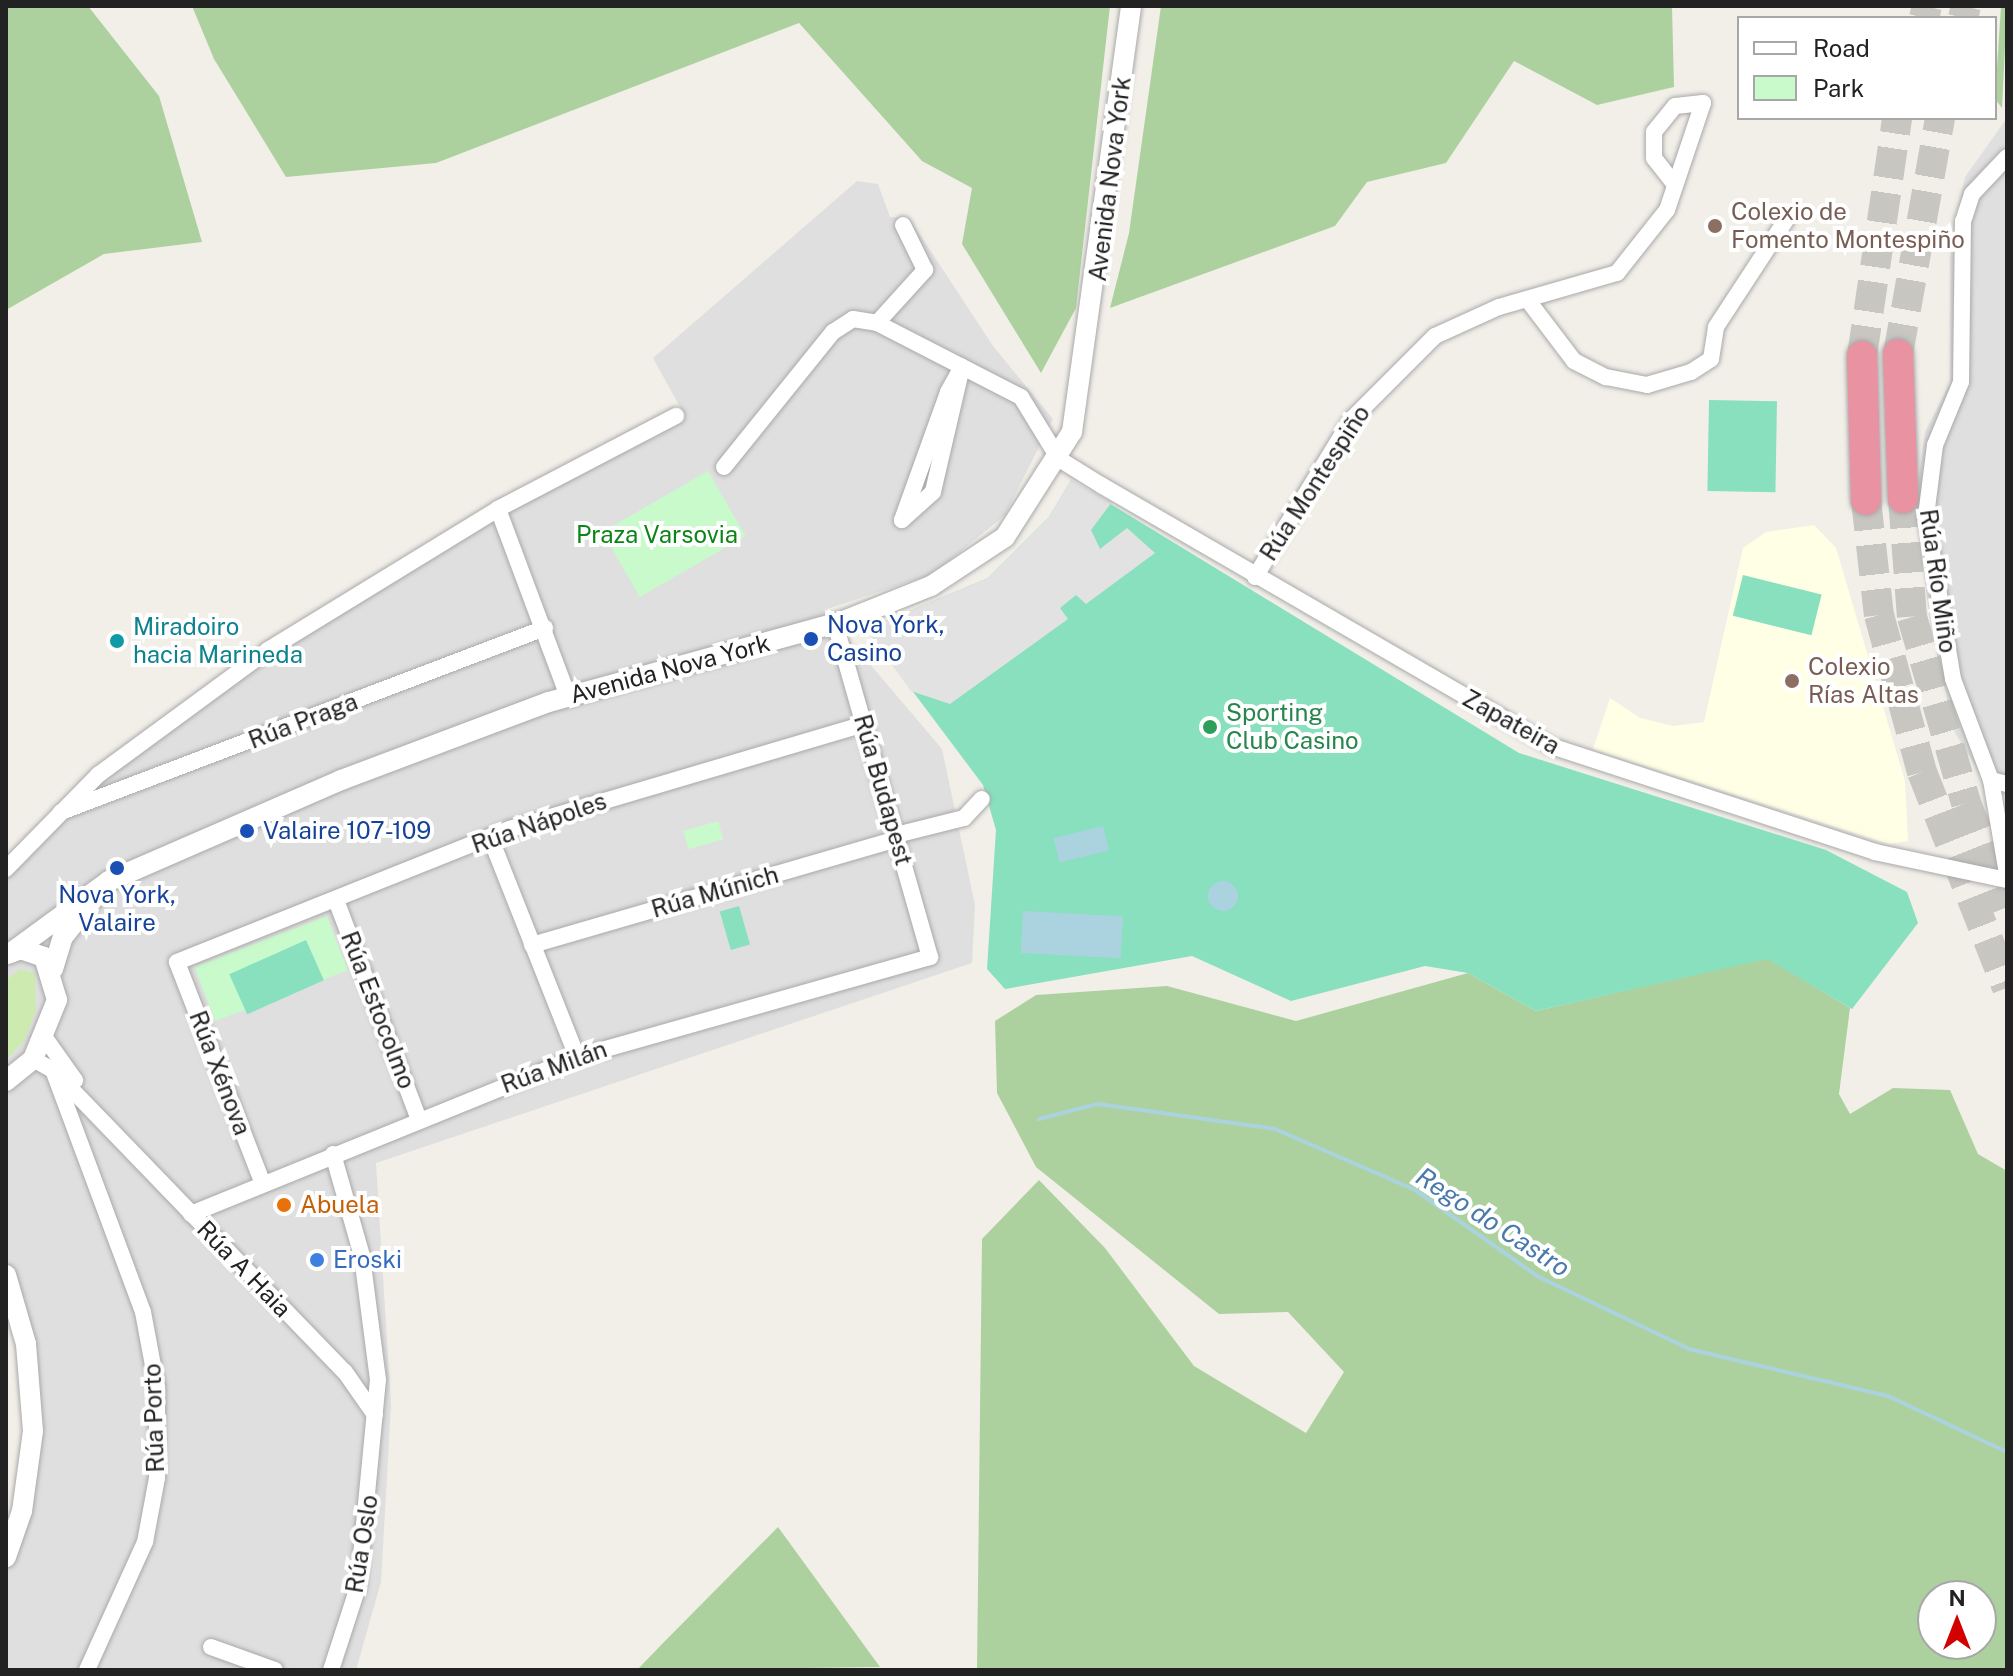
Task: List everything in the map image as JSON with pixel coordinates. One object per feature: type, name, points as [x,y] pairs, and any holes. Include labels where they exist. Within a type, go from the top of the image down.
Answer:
[{"type":"highway","points":[[1898,354],[1903,498]]},
{"type":"highway","points":[[1862,356],[1866,500]]},
{"type":"street","name":"Avenida Nova York","points":[[9,954],[65,907],[126,874],[354,775],[568,696],[835,623],[971,564],[1005,537],[1059,459],[1072,432],[1087,350],[1131,6]]},
{"type":"street","name":"Rúa Montespiño","points":[[1255,577],[1352,419],[1389,377],[1435,336],[1499,307],[1530,303],[1617,273],[1653,235],[1703,103],[1675,106],[1654,132],[1654,158],[1673,182]]},
{"type":"street","name":"Rúa Río Miño","points":[[2007,157],[1972,194],[1963,221],[1961,382],[1935,445],[1926,494],[1953,679],[1999,782],[2007,874]]},
{"type":"street","points":[[1530,303],[1574,361],[1606,377],[1647,385],[1691,372],[1711,359],[1716,327],[1786,220]]},
{"type":"street","points":[[877,323],[925,270],[903,225]]},
{"type":"street","points":[[724,467],[833,332],[853,319],[877,323],[1021,397],[1059,459]]},
{"type":"street","points":[[962,367],[933,492],[902,520],[948,392],[962,367]]},
{"type":"street","points":[[6,869],[98,775],[268,650],[498,509],[676,416]]},
{"type":"street","name":"Zapateira","points":[[1059,459],[1255,577],[1577,758],[1875,852],[2007,880]]},
{"type":"street","points":[[498,509],[568,696]]},
{"type":"street","name":"Rúa Budapest","points":[[835,623],[930,957]]},
{"type":"street","name":"Rúa Praga","points":[[61,812],[545,628]]},
{"type":"street","name":"Rúa Nápoles","points":[[177,962],[490,837],[865,724]]},
{"type":"street","name":"Rúa Múnich","points":[[532,945],[964,818],[982,799]]},
{"type":"street","points":[[490,837],[577,1057]]},
{"type":"street","name":"Avenida Nova York","points":[[53,969],[84,905],[126,874]]},
{"type":"street","name":"Rúa Estocolmo","points":[[336,900],[419,1120]]},
{"type":"street","points":[[6,1081],[33,1059],[45,1038],[57,1000],[53,969],[33,952],[9,954]]},
{"type":"street","name":"Rúa Milán","points":[[191,1214],[577,1057],[930,957]]},
{"type":"street","name":"Rúa Xénova","points":[[177,962],[263,1184]]},
{"type":"street","name":"Rúa A Haia","points":[[45,1038],[108,1128],[345,1372],[375,1415]]},
{"type":"street","name":"Rúa A Haia","points":[[33,1059],[53,1070],[82,1095]]},
{"type":"street","name":"Rúa Porto","points":[[53,1070],[149,1329],[159,1448],[135,1576],[87,1670]]},
{"type":"street","name":"Rúa Porto","points":[[82,1095],[88,1162]]},
{"type":"street","points":[[88,1162],[89,1138],[108,1128]]},
{"type":"street","name":"Rúa Oslo","points":[[331,1670],[358,1587],[375,1415],[374,1345],[362,1256],[333,1154]]},
{"type":"street","points":[[6,1275],[26,1344],[33,1431],[22,1511],[6,1557]]},
{"type":"street","points":[[345,1372],[370,1371],[374,1345]]},
{"type":"street","points":[[211,1647],[275,1670]]},
{"type":"shaded area","points":[[2007,118],[2007,792],[1988,787],[1955,733],[1931,629],[1915,506],[1925,432],[1950,383],[1950,258],[1965,177]]},
{"type":"shaded area","points":[[857,181],[878,184],[890,217],[909,218],[993,346],[1053,419],[1005,515],[933,574],[824,610],[942,749],[975,905],[972,963],[376,1163],[391,1405],[381,1582],[356,1670],[6,1670],[6,1557],[33,1431],[6,1275],[6,869],[29,839],[268,650],[498,509],[681,409],[653,358]]},
{"type":"shaded area","points":[[1071,480],[1112,502],[1091,530],[1100,549],[1127,528],[1155,553],[1086,604],[1076,595],[1060,608],[1068,619],[950,704],[911,691],[866,629],[988,578],[1049,517]]},
{"type":"shaded area","name":"Colexio Rías Altas","points":[[1814,525],[1836,548],[1905,781],[1908,841],[1889,844],[1593,749],[1610,698],[1640,718],[1673,726],[1704,722],[1743,548],[1766,532]]},
{"type":"green space","points":[[6,6],[88,6],[159,96],[202,242],[104,254],[6,310]]},
{"type":"green space","points":[[192,6],[1110,6],[1076,308],[1041,373],[962,244],[972,188],[922,161],[799,23],[436,163],[286,177],[214,59]]},
{"type":"green space","points":[[1161,6],[1672,6],[1674,87],[1597,105],[1514,61],[1446,163],[1367,182],[1335,226],[1110,308],[1129,233]]},
{"type":"green space","points":[[2001,6],[2007,6],[2002,108],[1997,102]]},
{"type":"green space","points":[[1709,400],[1777,401],[1775,492],[1707,491]]},
{"type":"green space","name":"Praza Varsovia","points":[[708,471],[746,536],[640,597],[602,532]]},
{"type":"green space","name":"Sporting Club Casino","points":[[1071,480],[1519,753],[1826,850],[1907,892],[1918,923],[1852,1009],[1767,959],[1536,1011],[1468,973],[1425,966],[1291,1001],[1192,956],[1005,989],[987,969],[996,830],[983,785],[866,629],[988,578],[1049,517]]},
{"type":"green space","points":[[1743,575],[1822,595],[1811,635],[1733,616]]},
{"type":"green space","points":[[718,821],[723,839],[689,849],[683,831]]},
{"type":"green space","points":[[739,906],[750,944],[731,950],[720,912]]},
{"type":"green space","points":[[327,916],[348,970],[215,1021],[194,967]]},
{"type":"green space","points":[[306,940],[324,980],[247,1014],[229,974]]},
{"type":"green space","points":[[1767,958],[1850,1008],[1839,1094],[1850,1114],[1893,1088],[1950,1090],[1978,1154],[2007,1171],[2007,1670],[977,1670],[982,1239],[1039,1180],[1105,1248],[1194,1366],[1306,1433],[1344,1372],[1288,1312],[1219,1314],[1036,1167],[997,1093],[995,1021],[1036,995],[1167,986],[1296,1021],[1468,973],[1536,1011]]},
{"type":"green space","points":[[20,969],[35,973],[36,1010],[24,1041],[6,1060],[6,980]]},
{"type":"green space","points":[[778,1527],[880,1667],[637,1670],[664,1642]]},
{"type":"water","points":[[1103,826],[1109,850],[1060,863],[1054,838]]},
{"type":"water","points":[[1223,881],[1229,882],[1237,890],[1237,902],[1229,910],[1223,911],[1217,910],[1209,902],[1208,896],[1209,890],[1217,882]]},
{"type":"water","points":[[1023,911],[1123,916],[1121,958],[1021,953]]},
{"type":"waterway","name":"Rego do Castro","points":[[1039,1119],[1098,1104],[1275,1129],[1415,1190],[1539,1277],[1689,1349],[1888,1396],[2007,1452]]},
{"type":"tunnel","points":[[1924,16],[1927,6]]},
{"type":"tunnel","points":[[1964,16],[1966,6]]},
{"type":"tunnel","points":[[1862,356],[1897,120]]},
{"type":"tunnel","points":[[1898,354],[1940,120]]},
{"type":"tunnel","points":[[1903,498],[1912,617],[1966,803],[2007,907]]},
{"type":"tunnel","points":[[1866,500],[1879,615],[1922,772],[2007,988]]},
{"type":"place","name":"Colexio de Fomento Montespiño","points":[[1715,226]]},
{"type":"place","name":"Nova York, Casino","points":[[811,639]]},
{"type":"place","name":"Miradoiro hacia Marineda","points":[[117,641]]},
{"type":"place","name":"Colexio Rías Altas","points":[[1792,681]]},
{"type":"place","name":"Sporting Club Casino","points":[[1210,727]]},
{"type":"place","name":"Valaire 107-109","points":[[247,831]]},
{"type":"place","name":"Nova York, Valaire","points":[[117,868]]},
{"type":"place","name":"Abuela","points":[[284,1205]]},
{"type":"place","name":"Eroski","points":[[317,1260]]}]
